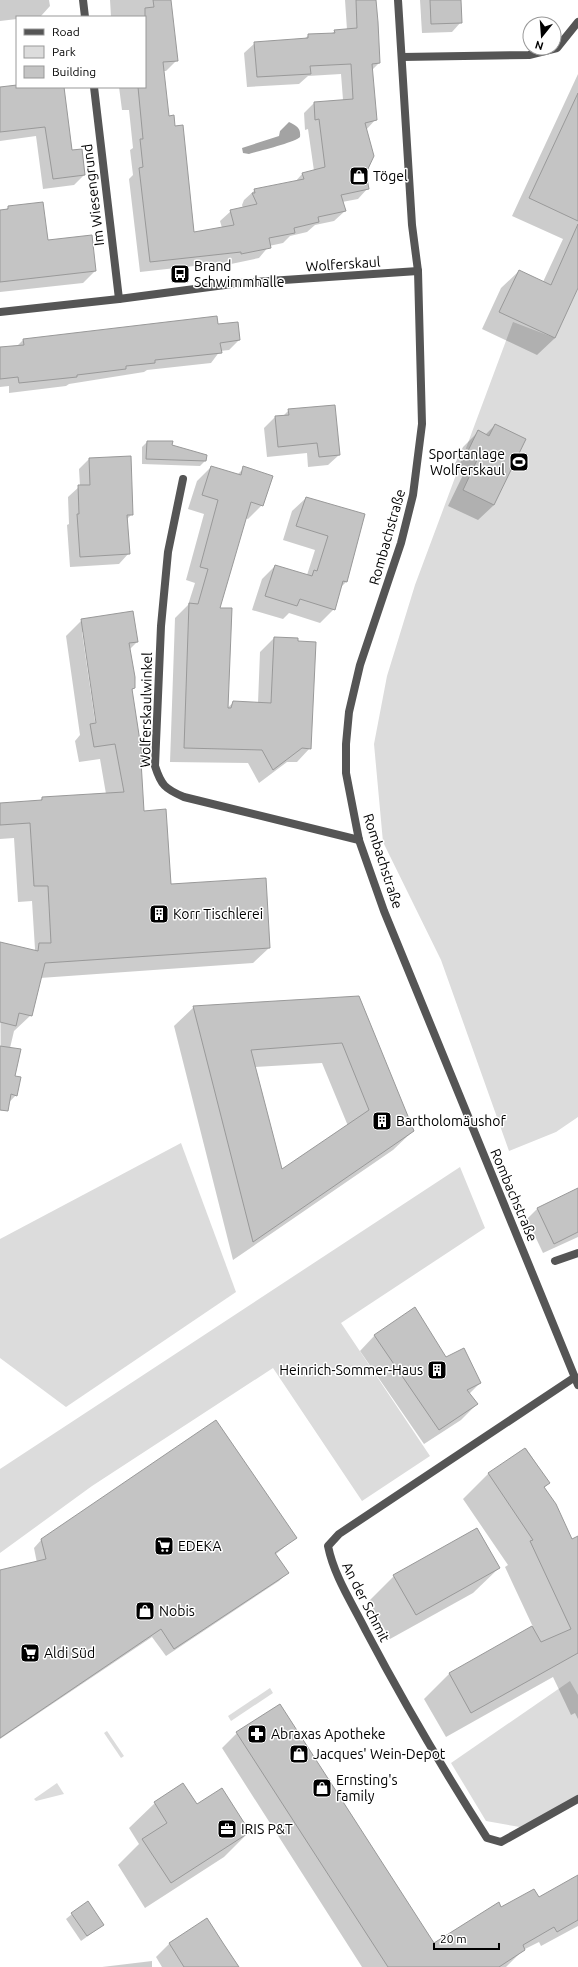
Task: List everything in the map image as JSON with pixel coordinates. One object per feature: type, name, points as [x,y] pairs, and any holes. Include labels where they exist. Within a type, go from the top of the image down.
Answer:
[{"type":"street","points":[[83,0],[85,16]]},
{"type":"street","points":[[398,0],[412,225],[418,271]]},
{"type":"street","points":[[402,57],[529,54],[557,48],[578,22]]},
{"type":"street","name":"Im Wiesengrund","points":[[94,88],[119,299]]},
{"type":"street","name":"Wolferskaul","points":[[0,312],[119,299],[240,283],[418,271]]},
{"type":"street","name":"Rombachstraße","points":[[418,271],[422,424],[416,481],[401,543],[360,665],[349,712],[346,774],[359,840],[384,911],[576,1381]]},
{"type":"street","name":"Wolferskaulwinkel","points":[[183,479],[168,552],[161,626],[155,766],[160,781],[169,790],[184,796],[359,840]]},
{"type":"street","points":[[555,1261],[578,1253]]},
{"type":"street","name":"An der Schmit","points":[[576,1381],[339,1534],[328,1546],[332,1565],[379,1655],[451,1782],[487,1838],[501,1842],[578,1799]]},
{"type":"green space","points":[[578,288],[578,1117],[556,1132],[509,1151],[441,960],[383,842],[374,744],[387,676],[415,585],[513,322],[555,338]]},
{"type":"green space","points":[[181,1143],[236,1292],[66,1407],[0,1358],[0,1239]]},
{"type":"green space","points":[[460,1167],[485,1228],[341,1323],[430,1456],[362,1501],[273,1368],[92,1486],[0,1553],[0,1469]]},
{"type":"green space","points":[[570,1681],[578,1695],[578,1797],[520,1827],[486,1821],[451,1763]]},
{"type":"green space","points":[[270,1688],[273,1693],[231,1721],[228,1716]]},
{"type":"green space","points":[[107,1731],[124,1756],[121,1758],[104,1733]]},
{"type":"green space","points":[[57,1783],[64,1794],[36,1801],[34,1799]]},
{"type":"shaded area","points":[[289,122],[299,129],[300,137],[285,144],[249,154],[243,153],[242,148],[279,136],[280,131]]},
{"type":"building","points":[[153,0],[171,0],[178,61],[163,62],[169,116],[174,115],[175,126],[183,125],[194,232],[234,225],[230,210],[257,204],[252,193],[255,193],[254,189],[304,179],[302,173],[325,167],[319,119],[315,120],[314,102],[353,99],[351,64],[310,66],[311,74],[257,77],[254,42],[308,38],[308,34],[335,33],[334,30],[357,28],[356,0],[376,0],[380,63],[372,64],[377,120],[365,123],[374,156],[366,173],[369,189],[341,195],[346,211],[318,217],[319,222],[294,228],[295,233],[269,238],[271,248],[241,254],[241,252],[150,262],[139,168],[143,167],[140,139],[143,139],[138,88],[146,88],[145,8],[154,7]]},
{"type":"building","points":[[430,0],[461,0],[462,23],[431,24]]},
{"type":"building","points":[[16,85],[16,88],[64,88],[72,150],[82,149],[85,175],[53,179],[45,127],[0,132],[0,87]]},
{"type":"building","points":[[578,93],[578,221],[529,198]]},
{"type":"building","points":[[43,202],[48,240],[92,235],[96,271],[0,282],[0,210],[8,209],[8,206]]},
{"type":"building","points":[[578,224],[578,288],[555,338],[499,312],[519,270],[551,285]]},
{"type":"building","points":[[217,316],[218,324],[238,322],[240,340],[220,343],[222,353],[155,360],[155,363],[126,366],[126,369],[77,375],[77,377],[19,383],[18,377],[0,379],[0,347],[24,345],[23,339]]},
{"type":"building","points":[[335,405],[340,455],[319,457],[317,443],[278,447],[275,416],[289,415],[288,409]]},
{"type":"building","points":[[495,424],[526,439],[494,505],[463,490],[477,460],[466,455],[478,430],[489,436]]},
{"type":"building","points":[[147,441],[173,441],[172,445],[207,455],[206,461],[146,459]]},
{"type":"building","points":[[131,456],[133,515],[127,515],[130,554],[80,557],[77,514],[79,514],[78,485],[90,485],[89,458]]},
{"type":"building","points":[[211,466],[241,475],[243,466],[273,476],[263,506],[251,502],[220,608],[232,608],[228,708],[231,708],[233,701],[271,703],[274,637],[298,638],[298,641],[316,642],[311,749],[302,748],[273,770],[262,750],[184,748],[189,603],[198,604],[208,569],[200,567],[218,500],[202,495]]},
{"type":"building","points":[[306,497],[365,514],[347,582],[343,581],[335,610],[300,599],[297,606],[265,596],[275,565],[312,576],[314,570],[317,571],[328,536],[296,526]]},
{"type":"building","points":[[133,611],[138,642],[129,643],[135,677],[135,688],[132,689],[143,761],[141,761],[144,811],[166,809],[171,884],[266,878],[270,948],[45,963],[32,1016],[19,1013],[16,1026],[0,1022],[0,942],[38,951],[39,943],[51,943],[48,886],[34,886],[30,823],[0,825],[0,803],[42,800],[42,797],[124,792],[115,744],[94,747],[90,724],[96,723],[81,619]]},
{"type":"building","name":"Bartholomäushof","points":[[359,996],[414,1131],[253,1242],[193,1006]],"holes":[[[342,1043],[369,1110],[282,1169],[251,1050]]]},
{"type":"building","points":[[0,1046],[21,1049],[15,1076],[21,1077],[17,1096],[11,1094],[8,1111],[0,1110]]},
{"type":"building","points":[[578,1188],[578,1232],[554,1244],[537,1208]]},
{"type":"building","name":"Heinrich-Sommer-Haus","points":[[415,1307],[446,1357],[464,1348],[481,1383],[467,1390],[478,1404],[439,1430],[374,1335]]},
{"type":"building","name":"EDEKA","points":[[216,1420],[297,1538],[275,1553],[289,1573],[174,1649],[161,1629],[0,1738],[0,1570],[46,1559],[41,1539]]},
{"type":"building","points":[[525,1448],[550,1483],[544,1487],[556,1504],[572,1539],[578,1536],[578,1653],[471,1713],[449,1673],[532,1626],[541,1642],[571,1629],[530,1541],[533,1540],[488,1473]]},
{"type":"building","points":[[477,1528],[500,1568],[416,1615],[393,1575]]},
{"type":"building","points":[[280,1704],[434,1943],[499,1902],[501,1907],[534,1889],[539,1897],[578,1875],[578,1920],[557,1932],[554,1927],[523,1945],[525,1950],[499,1967],[388,1967],[236,1732]]},
{"type":"building","points":[[183,1783],[197,1804],[222,1788],[250,1832],[171,1883],[142,1839],[167,1823],[154,1802]]},
{"type":"building","points":[[88,1901],[104,1925],[87,1936],[71,1913]]},
{"type":"building","points":[[207,1918],[239,1967],[184,1967],[169,1943]]},
{"type":"place","name":"Tögel","points":[[359,176]]},
{"type":"place","name":"Brand Schwimmhalle","points":[[180,274]]},
{"type":"place","name":"Sportanlage Wolferskaul","points":[[519,462]]},
{"type":"place","name":"Korr Tischlerei","points":[[159,914]]},
{"type":"place","name":"Bartholomäushof","points":[[382,1121]]},
{"type":"place","name":"Heinrich-Sommer-Haus","points":[[437,1370]]},
{"type":"place","name":"EDEKA","points":[[164,1546]]},
{"type":"place","name":"Nobis","points":[[145,1611]]},
{"type":"place","name":"Aldi Süd","points":[[30,1653]]},
{"type":"place","name":"Abraxas Apotheke","points":[[257,1734]]},
{"type":"place","name":"Jacques' Wein-Depot","points":[[299,1754]]},
{"type":"place","name":"Ernsting's family","points":[[322,1788]]},
{"type":"place","name":"IRIS P&T","points":[[227,1829]]}]
